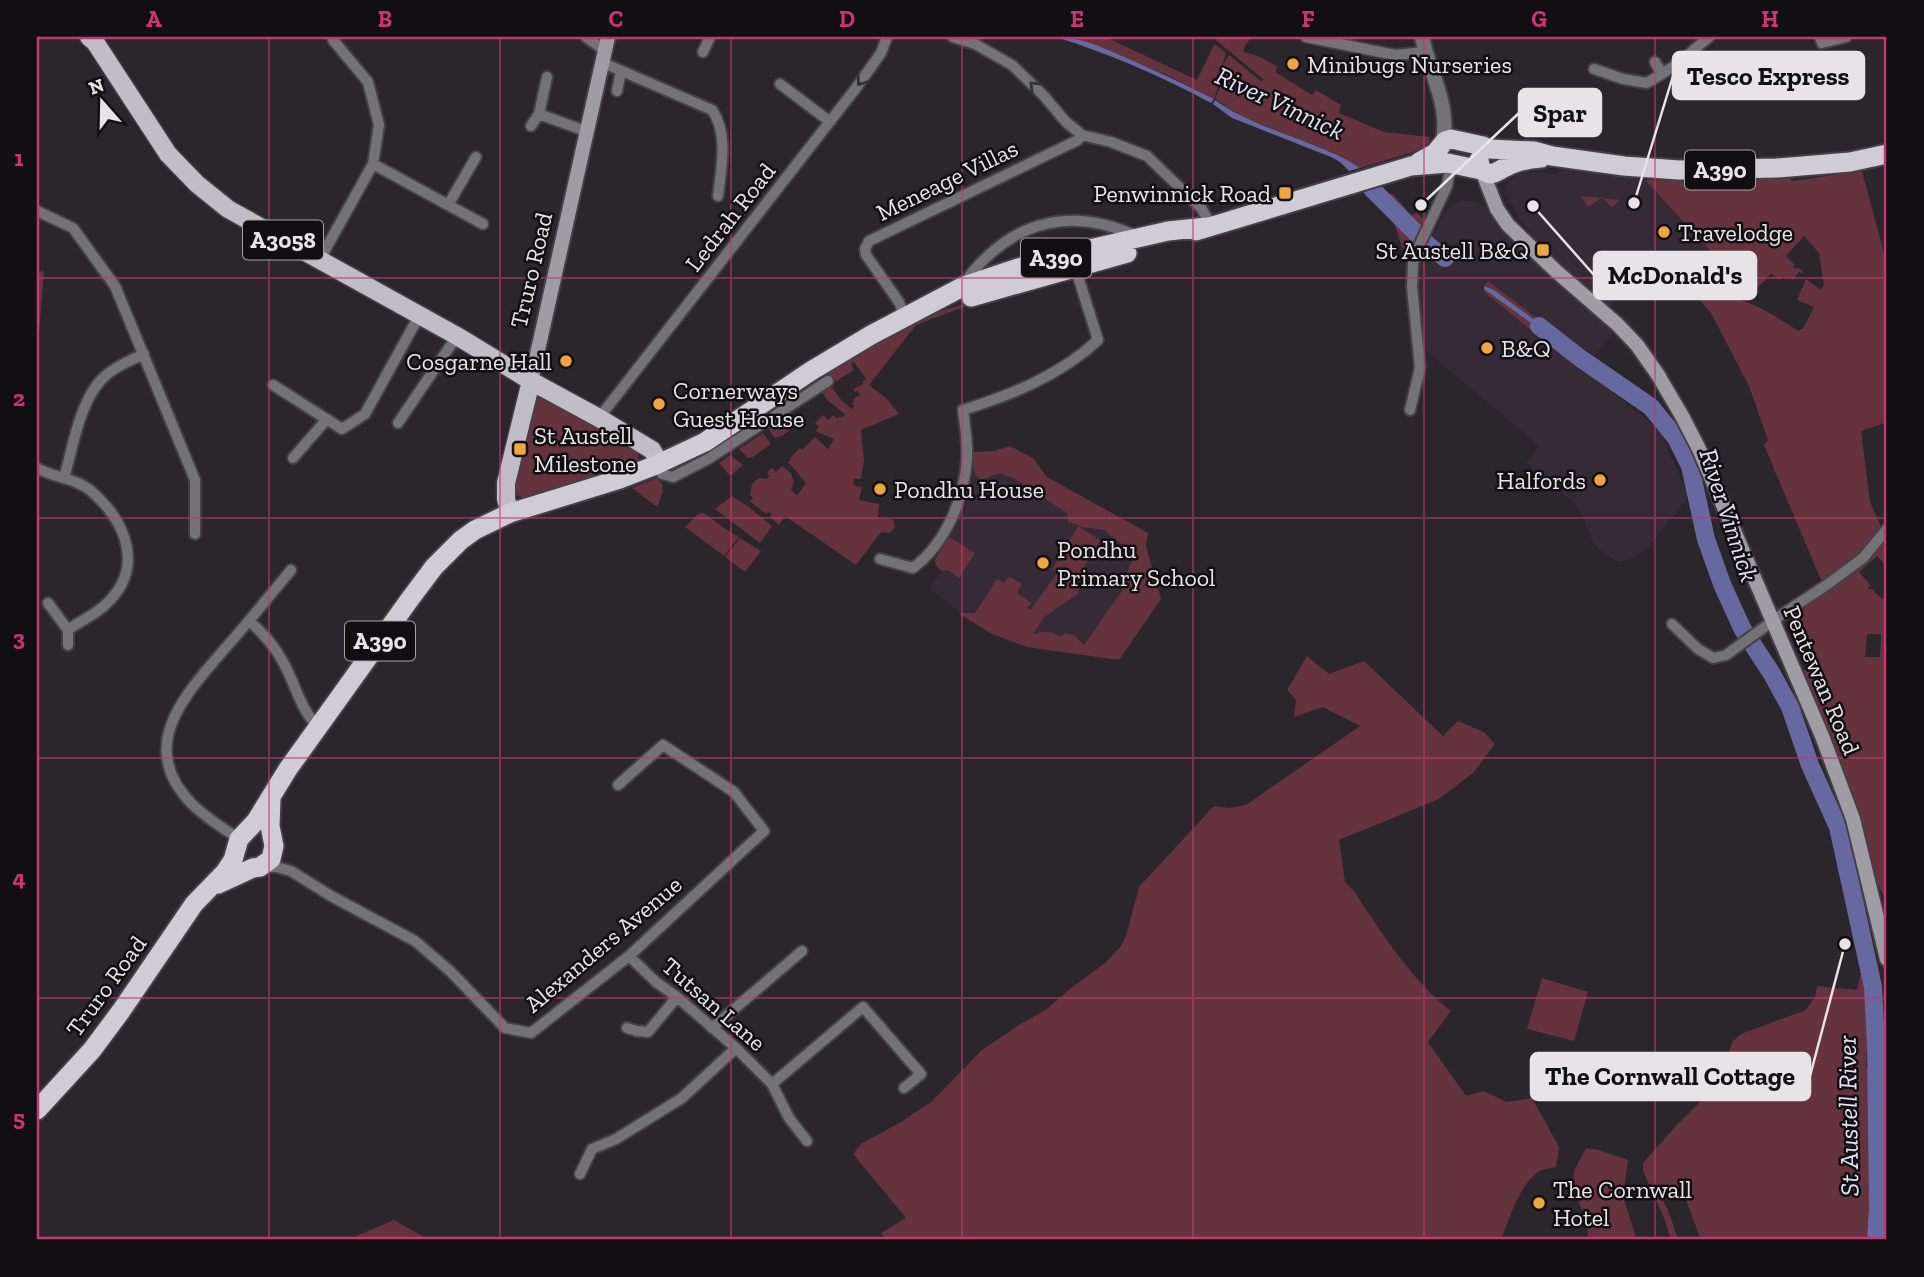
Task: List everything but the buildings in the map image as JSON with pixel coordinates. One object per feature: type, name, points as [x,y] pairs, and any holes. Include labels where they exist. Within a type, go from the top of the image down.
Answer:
[{"type":"highway","name":"A390","points":[[658,464],[744,426],[811,371],[871,335],[964,286],[1018,268],[1167,243],[1209,227],[1352,185],[1451,152],[1483,146],[1492,163],[1510,149],[1624,166],[1679,170],[1732,170],[1850,162],[1887,154]]},
{"type":"highway","name":"A390","points":[[909,315],[1140,237],[1209,227]]},
{"type":"highway","name":"Truro Road","points":[[37,1110],[92,1050],[194,904],[225,872],[240,841],[256,821],[288,769],[447,551],[475,530],[510,513],[620,479],[658,464]]},
{"type":"highway","points":[[272,793],[270,808],[273,843],[271,859],[257,868],[242,862],[240,841],[250,831],[265,833],[273,843]]},
{"type":"highway","name":"Truro Road","points":[[211,888],[257,868]]},
{"type":"main road","name":"A3058","points":[[89,37],[168,154],[197,184],[228,209],[599,418],[652,450],[658,464]]},
{"type":"main road","name":"Truro Road","points":[[510,513],[506,499],[506,483],[605,50]]},
{"type":"main road","name":"Pentewan Road","points":[[1492,163],[1497,209],[1508,225],[1629,336],[1658,375],[1699,449],[1822,736],[1853,819],[1887,958]]},
{"type":"street","points":[[586,37],[605,50],[621,71],[712,110],[720,126],[721,139],[718,196]]},
{"type":"street","points":[[703,52],[710,37]]},
{"type":"street","name":"Ledrah Road","points":[[599,418],[830,121],[881,53],[887,37]]},
{"type":"street","points":[[953,37],[975,44],[1012,65],[1066,122],[1082,135],[1111,142],[1147,156],[1202,209],[1209,227]]},
{"type":"street","points":[[1306,37],[1395,55],[1425,52]]},
{"type":"street","points":[[1410,410],[1420,368],[1412,277],[1415,255],[1447,186],[1451,152],[1445,134],[1445,114],[1422,37]]},
{"type":"street","points":[[1594,69],[1623,79],[1647,83],[1709,37]]},
{"type":"street","points":[[1820,37],[1822,43],[1846,37]]},
{"type":"street","points":[[319,261],[373,164],[379,125],[368,82],[334,38]]},
{"type":"street","points":[[1655,62],[1662,74]]},
{"type":"street","points":[[617,91],[621,71]]},
{"type":"street","points":[[531,126],[539,114],[547,77]]},
{"type":"street","points":[[780,84],[830,121]]},
{"type":"street","points":[[539,114],[588,132]]},
{"type":"street","name":"Meneage Villas","points":[[909,315],[866,255],[869,242],[1079,140],[1082,135]]},
{"type":"street","points":[[448,205],[476,157]]},
{"type":"street","points":[[373,164],[483,224]]},
{"type":"street","points":[[37,211],[73,228],[115,286],[195,480],[195,534]]},
{"type":"street","points":[[964,286],[981,262],[997,247],[1016,234],[1038,225],[1059,221],[1093,221],[1140,237]]},
{"type":"street","points":[[880,559],[913,568],[935,547],[955,511],[964,478],[967,443],[963,410],[1043,379],[1098,340],[1073,260]]},
{"type":"street","points":[[273,384],[342,429],[365,414],[419,316]]},
{"type":"street","points":[[398,423],[457,336]]},
{"type":"street","points":[[64,478],[87,399],[102,378],[144,354]]},
{"type":"street","points":[[744,426],[828,381]]},
{"type":"street","points":[[293,458],[327,419]]},
{"type":"street","points":[[37,468],[80,484],[91,491],[114,517],[128,548],[128,570],[117,592],[103,607],[68,629]]},
{"type":"street","points":[[1672,624],[1698,649],[1713,657],[1726,656],[1863,558],[1887,528]]},
{"type":"street","points":[[240,841],[191,803],[175,781],[167,763],[165,748],[170,723],[183,701],[291,570]]},
{"type":"street","points":[[48,603],[68,629],[68,645]]},
{"type":"street","points":[[249,621],[272,644],[288,672],[304,711],[319,727]]},
{"type":"street","name":"Alexanders Avenue","points":[[257,868],[276,867],[291,871],[331,896],[415,941],[450,971],[505,1028],[531,1033],[629,956],[764,831],[734,792],[663,745],[618,785]]},
{"type":"street","name":"Alexanders Avenue","points":[[273,843],[291,871]]},
{"type":"street","points":[[712,1028],[802,951]]},
{"type":"street","name":"Tutsan Lane","points":[[629,956],[656,982],[736,1048],[772,1084],[789,1118],[807,1141]]},
{"type":"street","points":[[627,1027],[648,1032],[677,998]]},
{"type":"street","name":"Tutsan Lane","points":[[772,1084],[863,1007],[921,1074],[905,1088]]},
{"type":"street","points":[[580,1174],[592,1149],[615,1139],[682,1098],[736,1048]]},
{"type":"shaded area","points":[[1072,37],[1105,37],[1197,80],[1216,45],[1226,53],[1222,66],[1229,55],[1262,82],[1263,79],[1216,38],[1252,37],[1243,52],[1258,56],[1278,67],[1275,72],[1312,95],[1316,90],[1341,105],[1339,113],[1384,132],[1430,137],[1429,144],[1416,151],[1360,168],[1331,152],[1228,108],[1215,99],[1221,80],[1214,99],[1167,75]]},
{"type":"shaded area","points":[[1559,169],[1645,180],[1732,274],[1724,290],[1665,282],[1635,271],[1609,309],[1561,266],[1520,220],[1504,191],[1508,182],[1518,174],[1557,174]]},
{"type":"shaded area","points":[[1862,171],[1887,265],[1887,422],[1861,431],[1870,502],[1882,529],[1848,568],[1821,580],[1764,445],[1768,440],[1749,386],[1711,313],[1700,300],[1726,297],[1752,304],[1799,331],[1804,327],[1814,307],[1797,300],[1806,279],[1821,290],[1824,285],[1819,253],[1804,236],[1786,256],[1795,265],[1793,267],[1798,267],[1805,274],[1799,272],[1794,278],[1782,277],[1779,280],[1771,273],[1751,291],[1742,292],[1738,286],[1724,290],[1732,274],[1645,180],[1790,176],[1791,181]]},
{"type":"shaded area","points":[[1386,194],[1393,194],[1411,215],[1417,213],[1425,221],[1421,235],[1383,198]]},
{"type":"shaded area","points":[[1581,196],[1620,200],[1612,208],[1604,199],[1588,207]]},
{"type":"shaded area","points":[[1381,200],[1418,241],[1411,253],[1406,253],[1402,247],[1394,223],[1378,203]]},
{"type":"shaded area","points":[[1462,200],[1479,202],[1507,232],[1616,329],[1595,355],[1582,348],[1572,360],[1659,429],[1689,497],[1648,547],[1632,559],[1619,562],[1593,543],[1578,506],[1526,463],[1539,446],[1426,351],[1416,273],[1443,215],[1454,203]]},
{"type":"shaded area","points":[[44,271],[37,358],[37,272]]},
{"type":"shaded area","points":[[1488,281],[1560,336],[1559,338],[1494,290],[1484,286]]},
{"type":"shaded area","points":[[1014,288],[916,325],[869,385],[887,399],[899,414],[861,430],[864,461],[861,479],[854,479],[853,485],[862,487],[859,500],[879,504],[878,518],[893,519],[895,527],[890,533],[881,532],[856,565],[785,516],[779,525],[770,517],[772,514],[766,514],[750,501],[753,498],[750,495],[752,484],[758,478],[767,479],[767,472],[772,468],[776,472],[782,466],[791,473],[794,482],[791,490],[797,496],[806,483],[788,462],[790,458],[815,437],[828,449],[834,439],[817,432],[819,427],[815,423],[823,415],[828,420],[834,415],[836,418],[845,414],[827,400],[822,392],[831,386],[852,409],[853,399],[860,395],[853,389],[863,384],[866,379],[854,362],[851,363],[854,370],[839,381],[835,381],[829,374],[749,424],[886,334],[935,313]]},
{"type":"shaded area","points":[[1484,289],[1557,342],[1553,348],[1484,292]]},
{"type":"shaded area","points":[[538,398],[549,400],[638,450],[639,461],[633,466],[530,499],[518,496],[512,489],[531,405]]},
{"type":"shaded area","points":[[788,417],[793,427],[775,438],[769,427]]},
{"type":"shaded area","points":[[763,433],[771,444],[748,458],[739,449]]},
{"type":"shaded area","points":[[1010,446],[1033,458],[1047,477],[1148,533],[1146,546],[1161,599],[1119,660],[1027,647],[992,634],[958,613],[975,613],[997,579],[1004,583],[1009,576],[1022,584],[1017,593],[1032,603],[1027,608],[1031,610],[1057,573],[1052,569],[1078,526],[1100,540],[1075,583],[1079,588],[1078,594],[1044,617],[1033,634],[1050,632],[1060,637],[1065,633],[1074,635],[1084,645],[1122,591],[1121,584],[1133,560],[1125,547],[1105,530],[1068,522],[1067,513],[1015,479],[1000,473],[981,480],[975,475],[974,452],[994,451]]},
{"type":"shaded area","points":[[730,455],[743,465],[730,476],[719,463]]},
{"type":"shaded area","name":"Pondhu Primary School","points":[[973,462],[1017,473],[1146,546],[1161,599],[1119,660],[1027,647],[992,634],[929,589],[942,571],[936,566],[935,559],[962,518],[972,484]]},
{"type":"shaded area","points":[[656,478],[662,483],[663,492],[657,507],[632,488]]},
{"type":"shaded area","points":[[732,496],[772,526],[760,543],[715,509]]},
{"type":"shaded area","points":[[704,513],[739,537],[724,556],[685,527],[698,514]]},
{"type":"shaded area","points":[[1887,534],[1887,565],[1877,556],[1859,572],[1871,586],[1868,587],[1869,590],[1872,589],[1882,599],[1887,595],[1887,903],[1877,883],[1856,809],[1800,672],[1812,667],[1802,643],[1790,632],[1793,621],[1789,615]],"holes":[[[1867,634],[1881,634],[1880,657],[1865,657]]]},
{"type":"shaded area","points":[[740,538],[761,551],[745,572],[725,557]]},
{"type":"shaded area","points":[[949,538],[975,553],[959,578],[936,566],[935,559]]},
{"type":"shaded area","points":[[1307,656],[1329,674],[1364,661],[1443,736],[1458,721],[1484,732],[1495,744],[1473,773],[1439,799],[1339,840],[1345,882],[1411,971],[1451,1011],[1428,1042],[1466,1096],[1484,1091],[1506,1102],[1532,1098],[1559,1147],[1556,1167],[1540,1171],[1533,1176],[1516,1202],[1501,1240],[886,1240],[881,1233],[906,1218],[853,1154],[861,1144],[931,1102],[982,1050],[1047,1009],[1105,963],[1121,946],[1126,936],[1139,887],[1211,809],[1215,806],[1230,808],[1246,805],[1360,726],[1323,707],[1294,717],[1296,700],[1287,690]]},
{"type":"shaded area","points":[[1860,975],[1866,977],[1869,1009],[1866,1067],[1887,1069],[1887,1240],[1701,1240],[1682,1189],[1669,1186],[1659,1190],[1678,1240],[1671,1240],[1643,1171],[1643,1163],[1710,1092],[1725,1066],[1732,1042],[1741,1034],[1806,1010],[1815,997],[1817,986],[1857,990]]},
{"type":"shaded area","points":[[1542,978],[1588,992],[1574,1041],[1527,1029]]},
{"type":"shaded area","points":[[1586,1148],[1628,1160],[1623,1197],[1637,1240],[1588,1240],[1587,1223],[1572,1185],[1575,1169]]},
{"type":"shaded area","points":[[394,1220],[429,1240],[347,1240]]},
{"type":"water","points":[[1056,37],[1099,46],[1214,99],[1211,103],[1135,66]]},
{"type":"water","points":[[1215,100],[1241,115],[1326,150],[1360,168],[1349,171],[1331,157],[1232,118],[1213,104]]},
{"type":"water","points":[[1383,198],[1421,235],[1418,241],[1381,200]]},
{"type":"water","points":[[1484,286],[1494,290],[1559,338],[1557,342],[1484,289]]},
{"type":"waterway","name":"River Vinnick","points":[[1372,189],[1430,247],[1445,258]]},
{"type":"waterway","name":"River Vinnick","points":[[1539,326],[1651,407],[1676,438],[1690,466],[1706,539],[1722,584],[1742,628],[1790,707],[1810,765],[1838,827],[1873,987],[1878,1208],[1876,1240]]},
{"type":"place","name":"Minibugs Nurseries","points":[[1293,64]]},
{"type":"place","name":"Penwinnick Road","points":[[1285,193]]},
{"type":"place","name":"Tesco Express","points":[[1634,203]]},
{"type":"place","name":"Spar","points":[[1421,205]]},
{"type":"place","name":"McDonald's","points":[[1533,206]]},
{"type":"place","name":"Travelodge","points":[[1664,232]]},
{"type":"place","name":"St Austell B&Q","points":[[1543,250]]},
{"type":"place","name":"B&Q","points":[[1487,348]]},
{"type":"place","name":"Cosgarne Hall","points":[[566,361]]},
{"type":"place","name":"Cornerways Guest House","points":[[659,404]]},
{"type":"place","name":"St Austell Milestone","points":[[520,449]]},
{"type":"place","name":"Halfords","points":[[1600,480]]},
{"type":"place","name":"Pondhu House","points":[[880,489]]},
{"type":"place","name":"Pondhu Primary School","points":[[1043,563]]},
{"type":"place","name":"The Cornwall Cottage","points":[[1845,944]]},
{"type":"place","name":"The Cornwall Hotel","points":[[1539,1203]]},
{"type":"water label","name":"St Austell River","points":[[1848,1116]]}]
